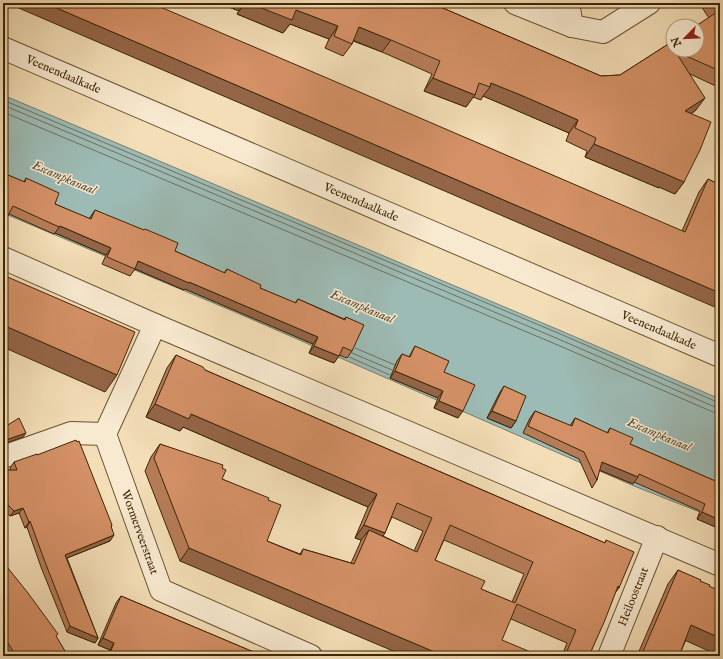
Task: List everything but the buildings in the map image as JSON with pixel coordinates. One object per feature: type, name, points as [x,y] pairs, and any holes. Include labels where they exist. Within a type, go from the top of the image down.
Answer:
[{"type":"street","points":[[515,3],[572,26],[603,32],[649,3]]},
{"type":"street","points":[[568,3],[572,26]]},
{"type":"street","name":"Veenendaalkade","points":[[3,48],[720,356]]},
{"type":"street","points":[[3,258],[720,564]]},
{"type":"street","points":[[3,458],[71,433],[105,434],[155,324]]},
{"type":"street","name":"Wormerveerstraat","points":[[105,434],[161,590],[311,656]]},
{"type":"street","name":"Heiloostraat","points":[[609,656],[657,537]]},
{"type":"water","name":"Escampkanaal","points":[[3,95],[720,399],[720,520],[634,486],[235,312],[3,213]]}]
